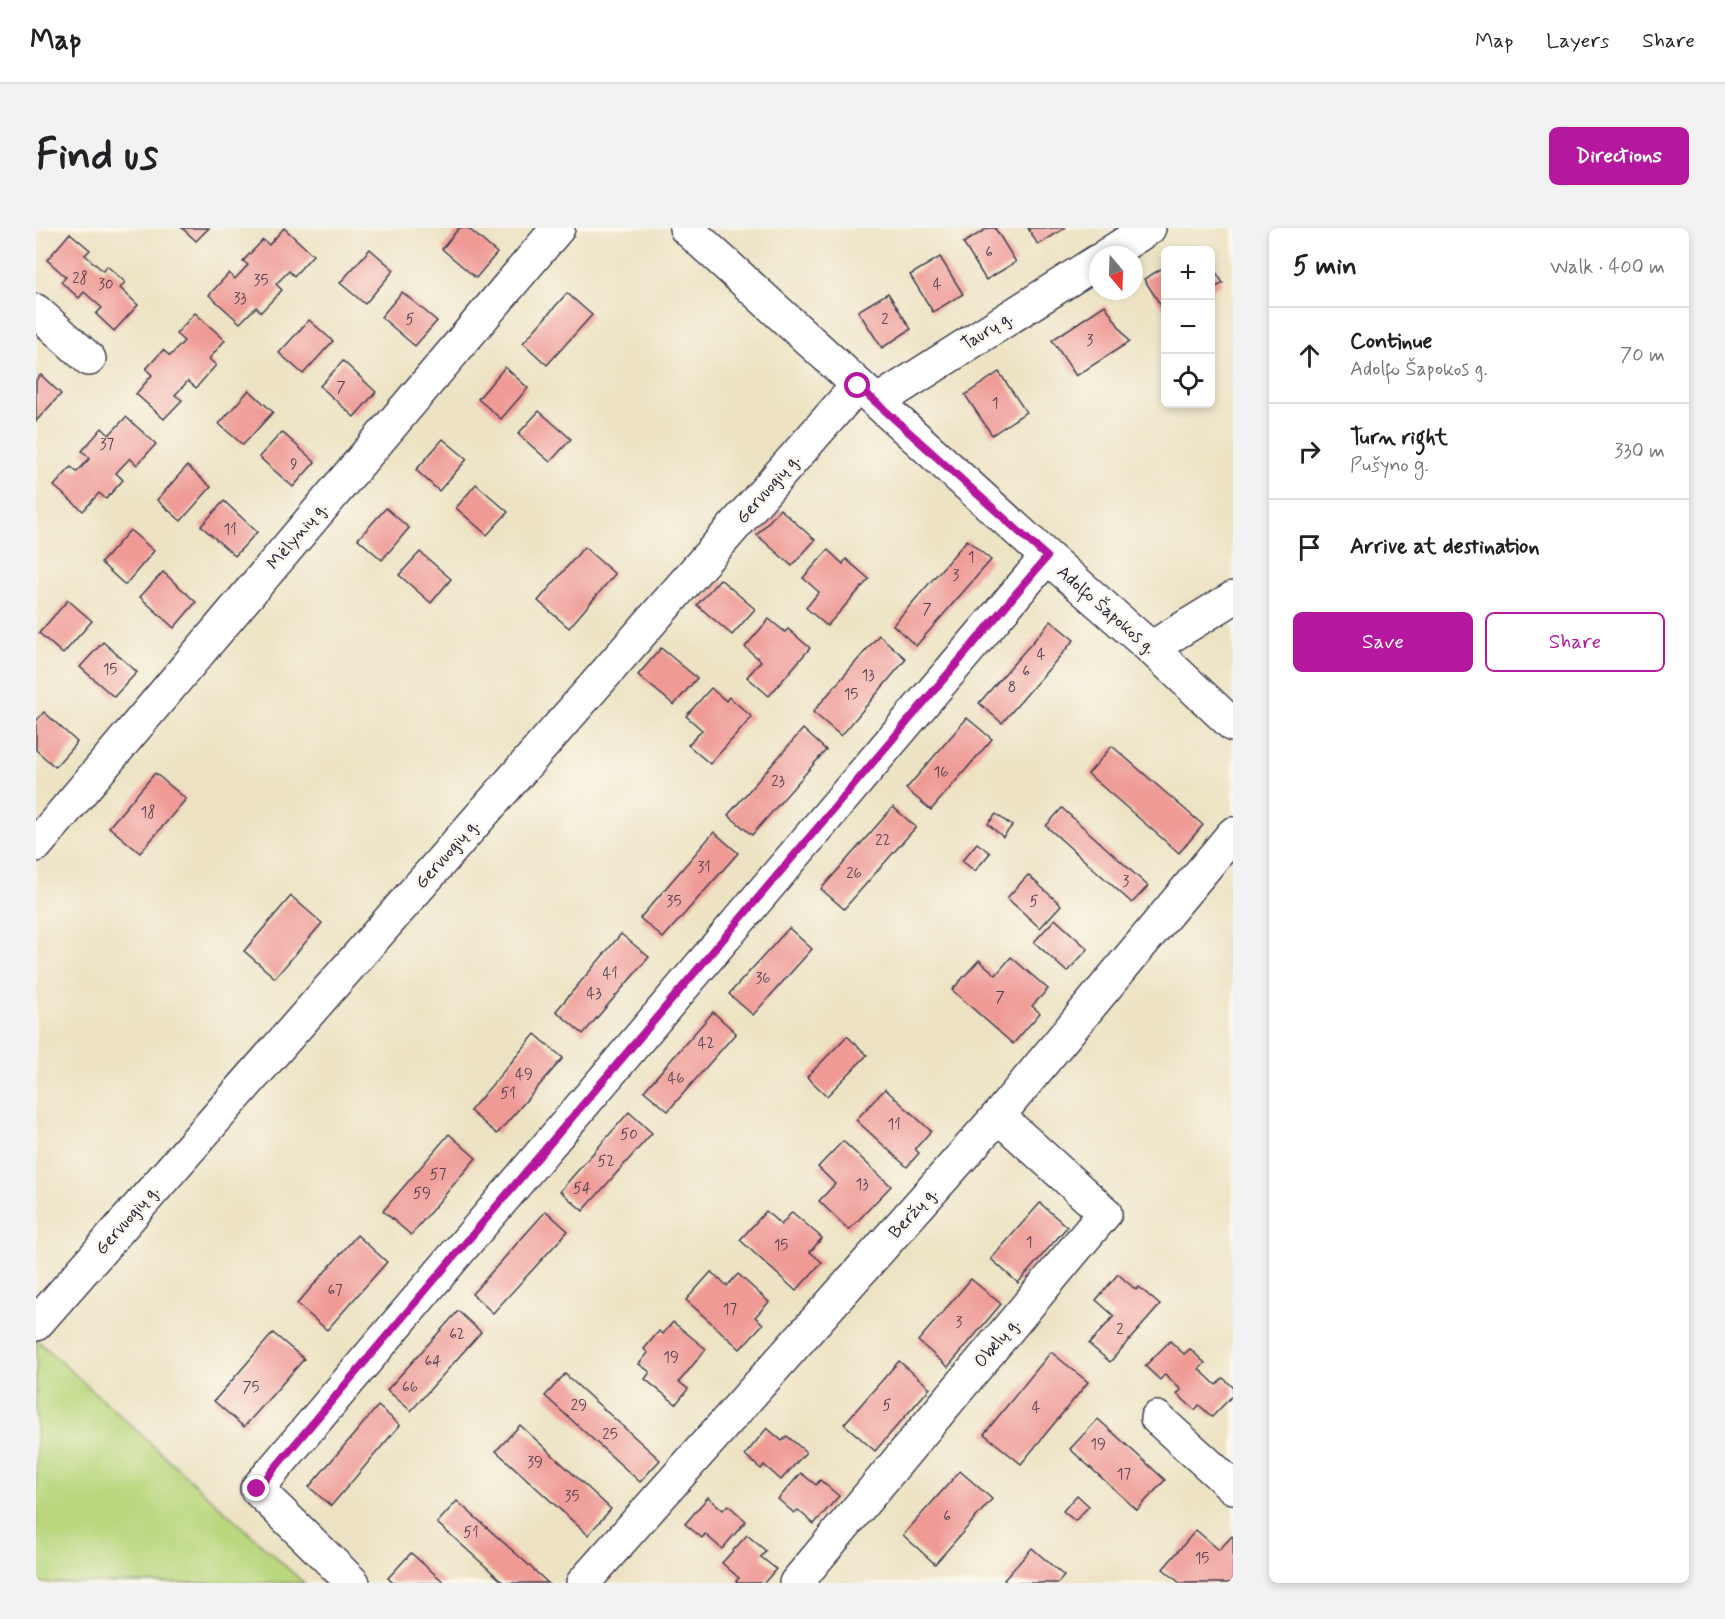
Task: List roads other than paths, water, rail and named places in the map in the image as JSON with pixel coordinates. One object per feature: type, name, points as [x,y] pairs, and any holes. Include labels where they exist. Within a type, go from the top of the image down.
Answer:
[{"type":"street","name":"Mėlynių g.","points":[[36,845],[558,228]]},
{"type":"street","name":"Adolfo Šapokos g.","points":[[686,228],[1047,557],[1151,648],[1233,725]]},
{"type":"street","points":[[1121,246],[1149,228]]},
{"type":"street","name":"Taurų g.","points":[[868,394],[1089,266]]},
{"type":"street","points":[[36,311],[89,359]]},
{"type":"street","name":"Gervuogių g.","points":[[36,1323],[868,394]]},
{"type":"street","points":[[353,1583],[257,1489],[1047,557]]},
{"type":"street","points":[[1151,648],[1233,598]]},
{"type":"street","name":"Beržų g.","points":[[583,1583],[998,1116],[1233,834]]},
{"type":"street","name":"Obelų g.","points":[[796,1583],[1105,1213],[998,1116]]},
{"type":"street","points":[[1157,1418],[1233,1487]]}]
